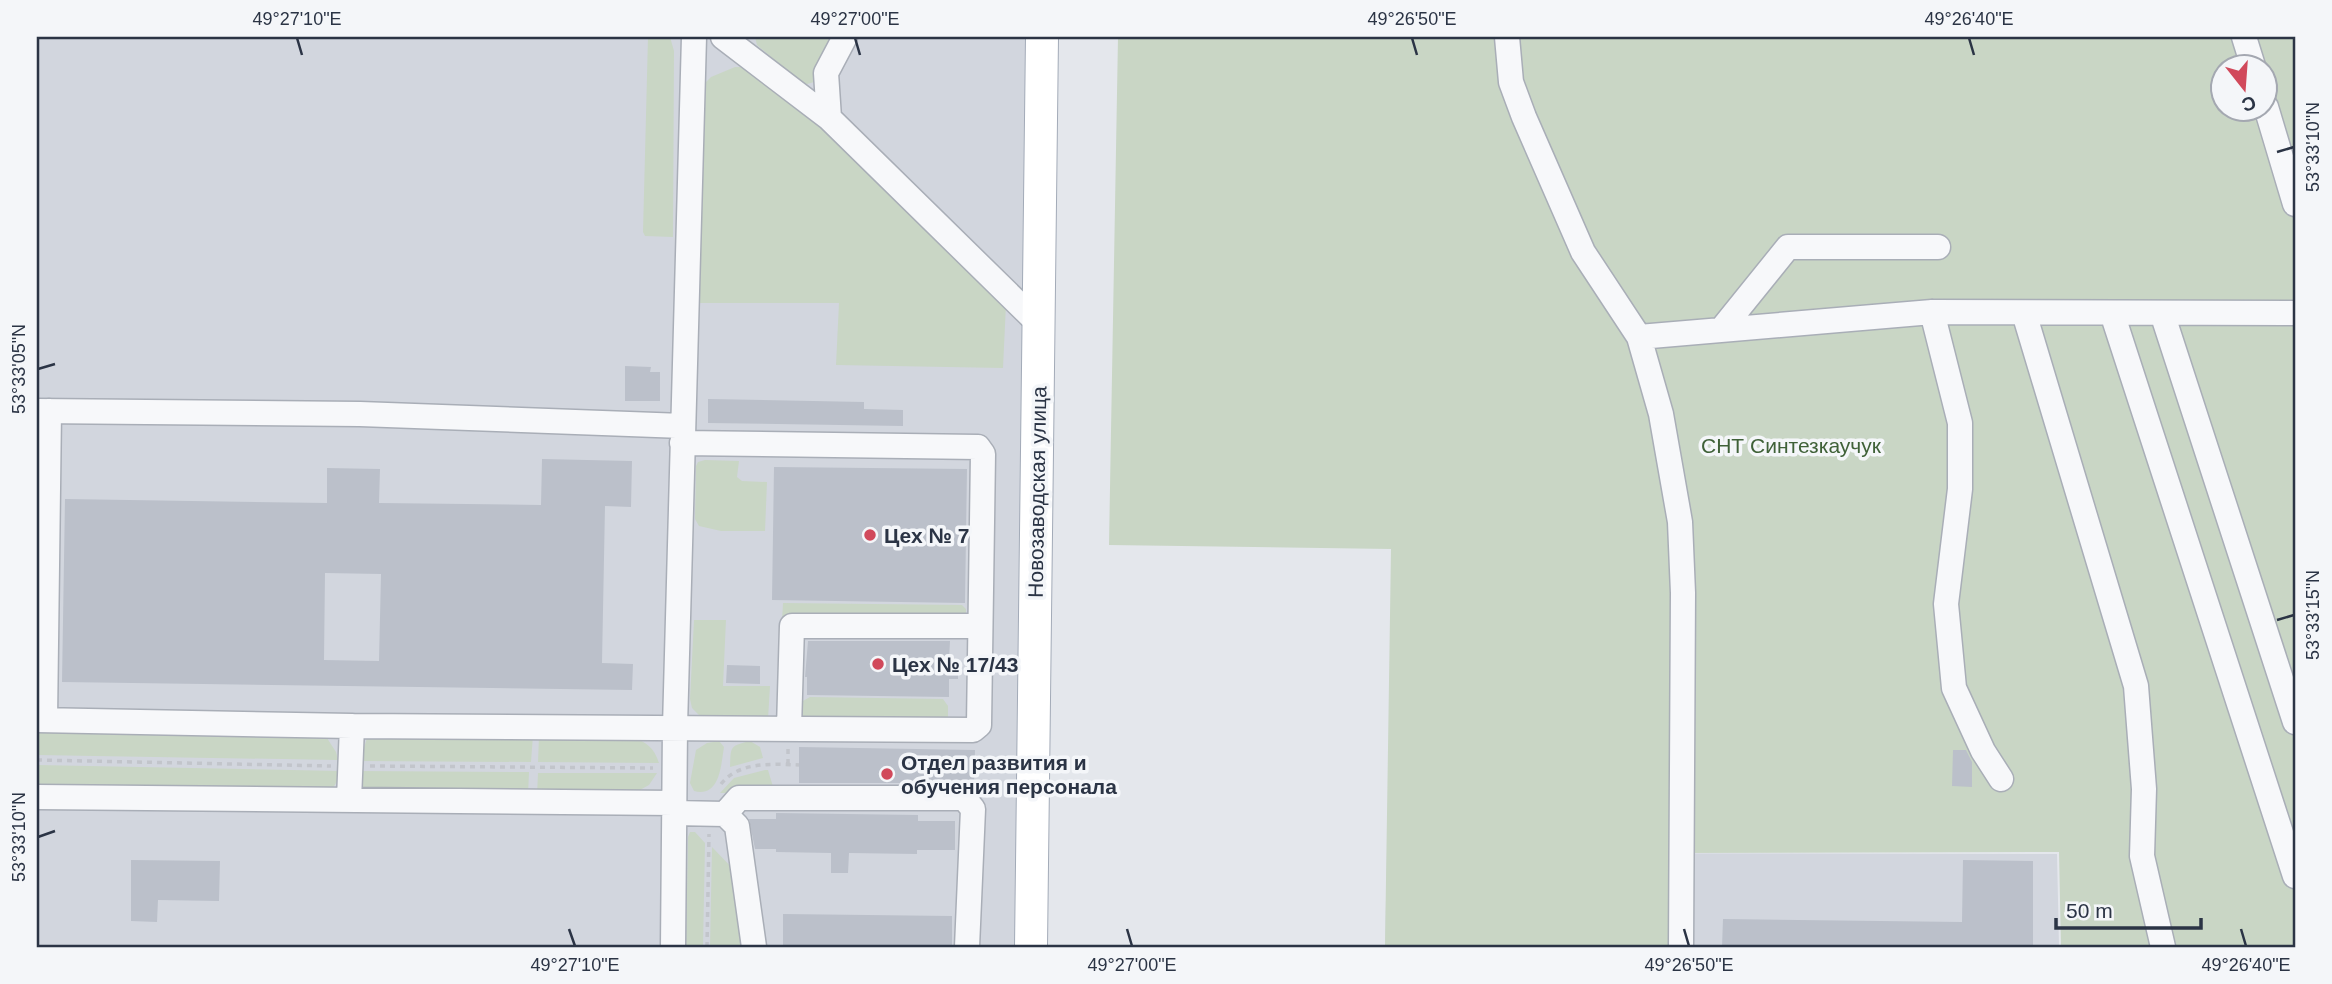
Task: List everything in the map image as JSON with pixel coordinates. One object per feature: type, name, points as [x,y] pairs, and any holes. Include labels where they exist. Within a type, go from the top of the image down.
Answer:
[{"type":"main road","name":"Новозаводская улица","points":[[1031,947],[1042,37]]},
{"type":"street","points":[[673,947],[675,727],[694,37]]},
{"type":"street","points":[[723,37],[830,118],[1039,324]]},
{"type":"street","points":[[830,118],[826,74],[845,37]]},
{"type":"street","points":[[1507,37],[1511,82],[1524,117],[1583,251],[1639,337],[1661,414],[1680,522],[1683,593],[1681,947]]},
{"type":"street","points":[[2270,122],[2295,204]]},
{"type":"street","points":[[1721,330],[1788,247],[1938,247]]},
{"type":"street","points":[[1639,337],[1932,312],[2295,313]]},
{"type":"street","points":[[1932,312],[1960,423],[1960,489],[1946,604],[1954,688],[1983,751],[2001,779]]},
{"type":"street","points":[[2024,313],[2136,686],[2144,789],[2142,856],[2164,947]]},
{"type":"street","points":[[2112,313],[2295,876]]},
{"type":"street","points":[[2162,313],[2295,722]]},
{"type":"street","points":[[43,411],[360,414],[683,434],[978,447],[983,454],[979,725],[973,730],[352,726],[41,720],[43,411]]},
{"type":"street","points":[[789,729],[792,626],[980,626]]},
{"type":"street","points":[[349,800],[352,726]]},
{"type":"street","points":[[37,797],[349,800],[674,808],[717,814],[737,826],[754,947]]},
{"type":"street","points":[[717,814],[738,798],[964,798],[973,809],[967,947]]},
{"type":"path","points":[[707,947],[717,814]]},
{"type":"shaded area","points":[[37,37],[1040,37],[1020,947],[37,947]]},
{"type":"shaded area","points":[[1387,853],[2057,854],[2059,947],[1385,947]]},
{"type":"green space","points":[[648,37],[670,37],[674,51],[673,237],[645,236],[643,232]]},
{"type":"green space","points":[[755,37],[831,37],[820,58],[814,82],[804,85],[757,45]]},
{"type":"green space","name":"СНТ Синтезкаучук","points":[[1118,37],[2295,37],[2295,947],[2061,947],[2059,852],[1676,853],[1674,947],[1385,947],[1391,549],[1109,545]]},
{"type":"green space","points":[[735,67],[743,67],[814,118],[1006,304],[1003,368],[836,365],[839,303],[694,303],[704,84],[711,77]]},
{"type":"green space","points":[[739,461],[737,477],[742,481],[767,482],[765,531],[721,531],[699,526],[695,519],[696,466],[698,462]]},
{"type":"green space","points":[[783,603],[962,605],[966,609],[966,617],[782,621]]},
{"type":"green space","points":[[694,620],[726,620],[723,686],[770,686],[768,719],[701,717],[692,708],[690,699]]},
{"type":"green space","points":[[810,697],[943,699],[948,706],[948,721],[800,718],[801,702]]},
{"type":"green space","points":[[37,730],[327,738],[338,760],[37,755]]},
{"type":"green space","points":[[533,735],[531,762],[360,761],[367,738]]},
{"type":"green space","points":[[539,736],[633,738],[649,746],[659,763],[538,762]]},
{"type":"green space","points":[[719,741],[724,747],[718,778],[709,790],[694,791],[690,783],[696,750],[707,743]]},
{"type":"green space","points":[[750,741],[760,747],[763,758],[730,767],[732,748]]},
{"type":"green space","points":[[37,765],[340,771],[333,788],[37,786]]},
{"type":"green space","points":[[768,770],[774,790],[770,793],[720,793],[734,778]]},
{"type":"green space","points":[[358,771],[529,772],[528,795],[361,791]]},
{"type":"green space","points":[[538,773],[657,773],[649,785],[638,791],[537,795]]},
{"type":"green space","points":[[690,832],[695,832],[705,843],[703,947],[686,947]]},
{"type":"green space","points":[[712,847],[737,873],[746,947],[710,947]]},
{"type":"building","points":[[625,366],[651,367],[650,372],[660,372],[660,401],[625,401]]},
{"type":"building","points":[[708,399],[864,402],[864,409],[903,410],[903,426],[708,423]]},
{"type":"building","points":[[542,459],[632,461],[631,507],[605,506],[602,663],[633,664],[632,690],[62,682],[65,499],[327,503],[327,468],[380,469],[379,503],[541,505]],"holes":[[[325,573],[381,574],[379,661],[324,660]]]},
{"type":"building","name":"Цех № 7","points":[[774,467],[967,469],[965,603],[772,600]]},
{"type":"building","name":"Цех № 17/43","points":[[808,641],[950,641],[949,660],[958,660],[958,679],[949,679],[949,697],[807,695],[805,677]]},
{"type":"building","points":[[727,665],[760,666],[760,684],[726,683]]},
{"type":"building","name":"Отдел развития и обучения персонала","points":[[799,747],[975,750],[974,786],[964,783],[799,783]]},
{"type":"building","points":[[1953,750],[1966,750],[1972,762],[1972,787],[1952,786]]},
{"type":"building","points":[[776,813],[918,815],[918,821],[955,821],[955,850],[917,850],[917,854],[849,853],[848,873],[831,873],[831,853],[755,849],[749,819],[776,819]]},
{"type":"building","points":[[131,860],[220,861],[219,901],[158,900],[157,922],[131,921]]},
{"type":"building","points":[[1963,860],[2033,861],[2033,947],[1722,947],[1723,919],[1962,922]]},
{"type":"building","points":[[783,914],[952,916],[952,947],[783,947]]},
{"type":"place","name":"Цех № 7","points":[[870,535]]},
{"type":"place","name":"Цех № 17/43","points":[[878,664]]},
{"type":"place","name":"Отдел развития и обучения персонала","points":[[887,774]]}]
